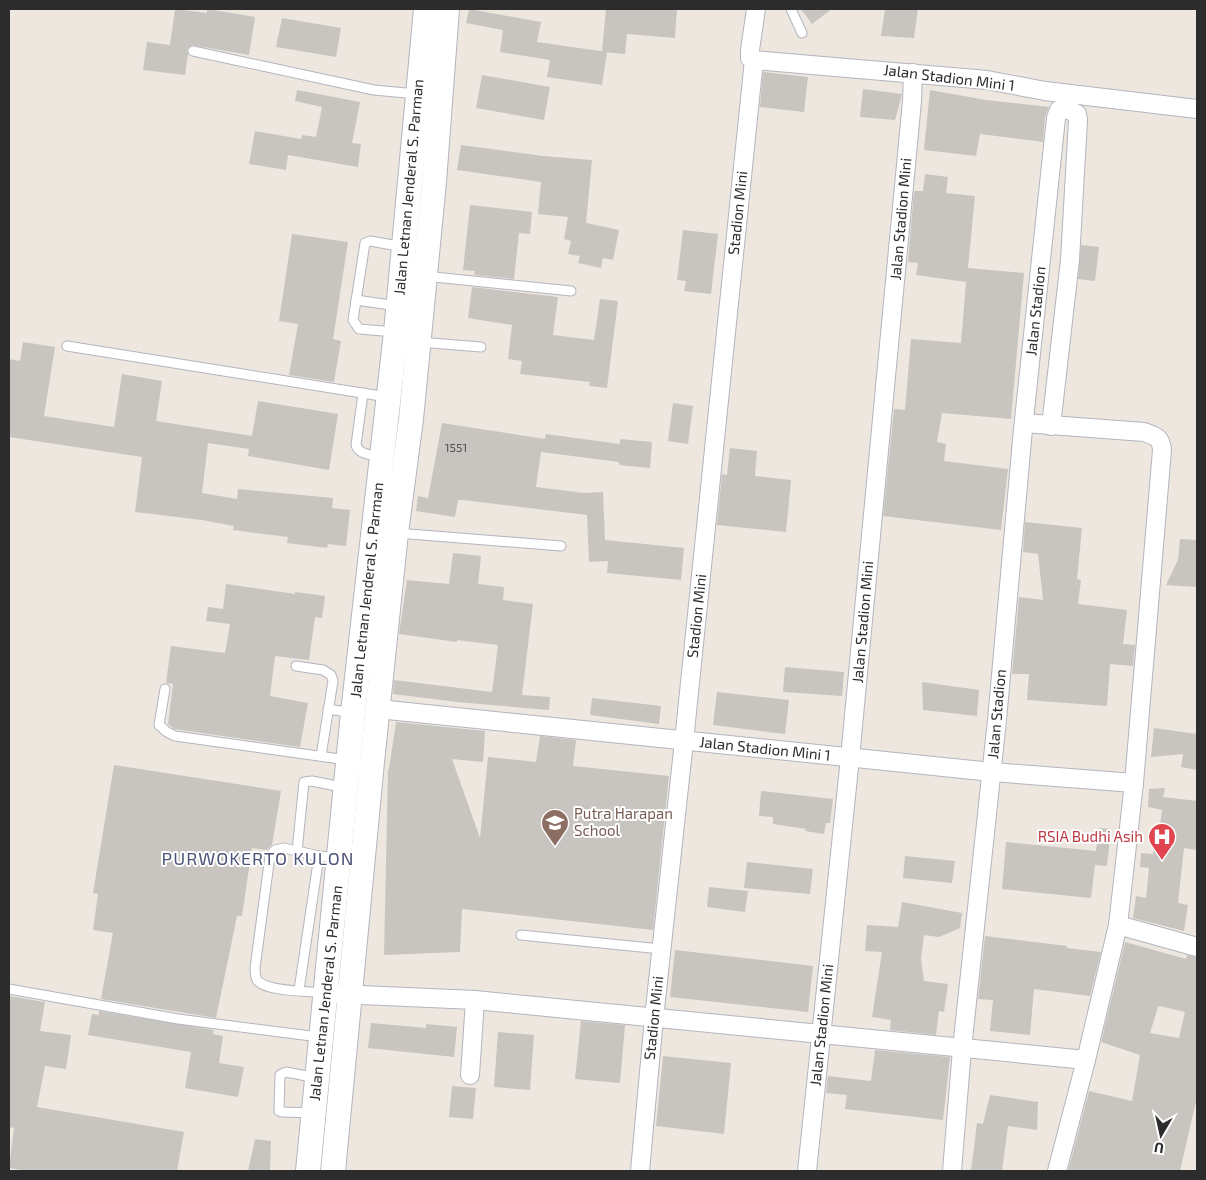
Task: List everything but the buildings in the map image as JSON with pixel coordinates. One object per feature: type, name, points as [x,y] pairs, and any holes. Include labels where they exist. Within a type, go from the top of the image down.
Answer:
[{"type":"street","points":[[754,60],[750,58],[749,54],[756,9]]},
{"type":"street","name":"Jalan Letnan Jenderal S. Parman","points":[[308,1171],[333,926],[360,761],[353,714],[385,531],[411,418],[418,342],[409,307],[404,247],[417,94],[436,18]]},
{"type":"street","name":"Jalan Letnan Jenderal S. Parman","points":[[333,1171],[350,996],[333,926],[329,857],[346,788],[387,710],[385,531],[382,456],[396,332],[424,276],[434,182],[436,18]]},
{"type":"street","name":"Jalan Stadion Mini 1","points":[[754,60],[987,80],[1045,91],[1197,109]]},
{"type":"street","name":"Stadion Mini","points":[[640,1171],[661,949],[754,60]]},
{"type":"street","name":"Jalan Stadion Mini","points":[[807,1171],[850,758],[912,101],[913,73]]},
{"type":"street","name":"Jalan Stadion","points":[[952,1171],[962,1049],[992,772],[1024,423],[1059,110],[1045,91]]},
{"type":"street","name":"Jalan Stadion","points":[[1051,426],[1070,260],[1078,120],[1077,114],[1073,111],[1068,109],[1059,110]]},
{"type":"street","points":[[410,180],[434,182]]},
{"type":"street","name":"Jalan Stadion","points":[[1042,257],[1070,260]]},
{"type":"street","points":[[1024,423],[1144,432],[1158,437],[1162,450],[1134,783],[1118,925],[1057,1171]]},
{"type":"street","name":"Jalan Stadion Mini 1","points":[[387,710],[992,772],[1134,783]]},
{"type":"street","points":[[1118,925],[1197,947]]},
{"type":"street","points":[[325,993],[350,996],[475,1000],[1086,1060]]},
{"type":"street","points":[[470,1075],[475,1000]]},
{"type":"lane","points":[[790,9],[802,34]]},
{"type":"lane","points":[[193,51],[374,90],[417,94]]},
{"type":"lane","points":[[396,332],[359,329],[353,320],[365,243],[370,241],[404,247]]},
{"type":"lane","points":[[424,276],[571,291]]},
{"type":"lane","points":[[356,300],[409,307]]},
{"type":"lane","points":[[418,342],[481,347]]},
{"type":"lane","points":[[67,346],[388,397]]},
{"type":"lane","points":[[363,393],[356,445],[361,452],[382,456]]},
{"type":"lane","points":[[385,531],[561,546]]},
{"type":"lane","points":[[296,666],[323,670],[331,675],[332,681],[322,756]]},
{"type":"lane","points":[[165,689],[159,724],[167,732],[175,736],[360,761]]},
{"type":"lane","points":[[328,709],[353,714]]},
{"type":"lane","points":[[297,851],[304,782],[312,780],[346,788]]},
{"type":"lane","points":[[325,993],[269,987],[259,982],[255,977],[270,856],[279,848],[329,857]]},
{"type":"lane","points":[[299,990],[333,926]]},
{"type":"lane","points":[[521,935],[661,949]]},
{"type":"lane","points":[[9,989],[178,1019],[322,1037]]},
{"type":"lane","points":[[314,1114],[279,1111],[280,1075],[286,1072],[317,1078]]},
{"type":"place","name":"Putra Harapan School","points":[[555,847]]},
{"type":"place","name":"RSIA Budhi Asih","points":[[1162,861]]},
{"type":"district","name":"PURWOKERTO KULON","points":[[258,859]]}]
